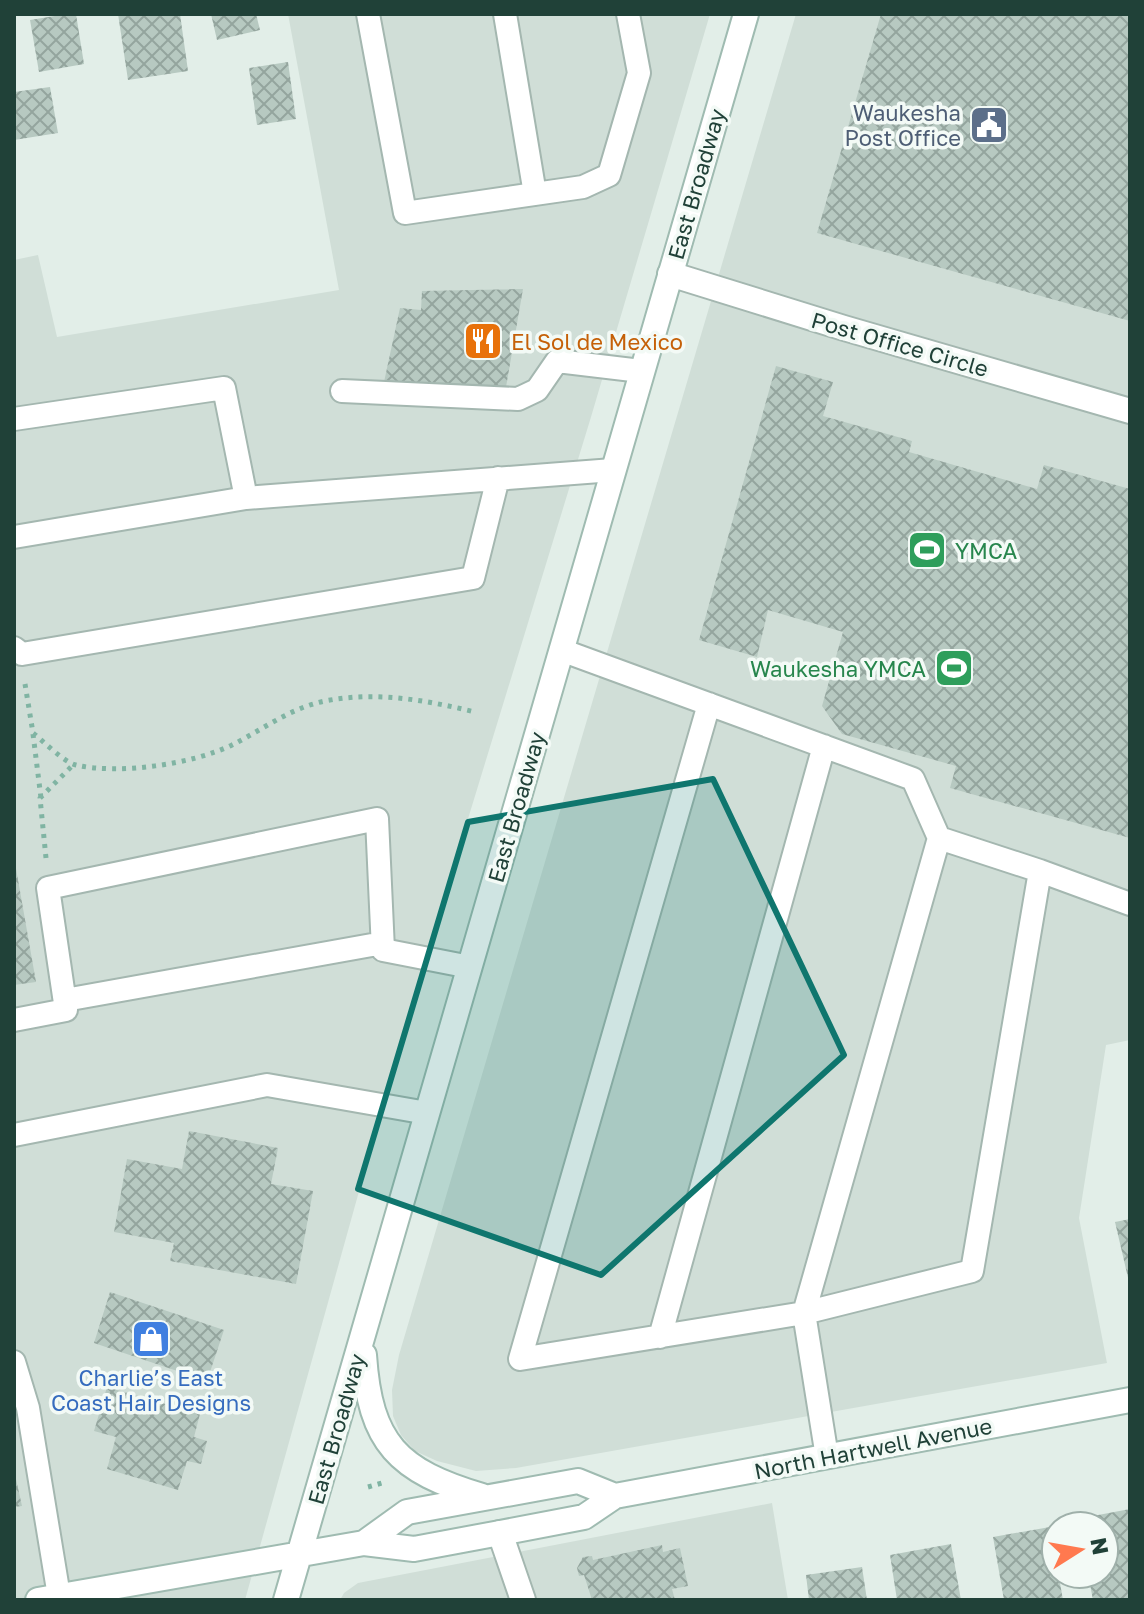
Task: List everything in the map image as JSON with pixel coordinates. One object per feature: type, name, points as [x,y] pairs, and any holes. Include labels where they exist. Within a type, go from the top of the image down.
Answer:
[{"type":"street","name":"East Broadway","points":[[286,1600],[746,14]]},
{"type":"street","name":"Post Office Circle","points":[[670,274],[1130,411]]},
{"type":"street","points":[[362,1337],[366,1385],[385,1441],[407,1462],[432,1477],[488,1498]]},
{"type":"street","name":"North Hartwell Avenue","points":[[44,1599],[364,1543],[414,1549],[584,1517],[615,1496],[1130,1400]]},
{"type":"street","name":"North Hartwell Avenue","points":[[364,1543],[407,1512],[578,1481],[615,1496]]},
{"type":"street","points":[[500,1533],[523,1600]]},
{"type":"lane","points":[[368,14],[405,213],[583,187],[609,175],[639,73],[628,14]]},
{"type":"lane","points":[[505,14],[535,194]]},
{"type":"lane","points":[[342,391],[518,399],[537,390],[557,361],[641,371]]},
{"type":"lane","points":[[14,419],[224,388],[246,498]]},
{"type":"lane","points":[[14,537],[246,498],[613,470]]},
{"type":"lane","points":[[14,648],[22,654],[473,578],[498,478]]},
{"type":"lane","points":[[561,650],[913,779],[939,838],[804,1313],[827,1457]]},
{"type":"lane","points":[[709,704],[520,1359],[804,1313],[972,1271],[1040,871]]},
{"type":"lane","points":[[660,1337],[824,746]]},
{"type":"lane","points":[[66,1005],[48,888],[377,819],[383,950],[470,967]]},
{"type":"lane","points":[[939,838],[1130,904]]},
{"type":"lane","points":[[14,1020],[66,1005],[383,943]]},
{"type":"lane","points":[[14,1135],[267,1085],[427,1113]]},
{"type":"lane","points":[[14,1362],[28,1408],[44,1599]]},
{"type":"path","points":[[14,678],[25,685],[33,733],[48,888]]},
{"type":"path","points":[[33,733],[73,765],[119,768],[178,763],[230,746],[276,719],[322,701],[372,695],[423,700],[475,712]]},
{"type":"path","points":[[41,798],[73,765]]},
{"type":"path","points":[[368,1487],[380,1483]]},
{"type":"highlighted area","points":[[713,779],[844,1055],[601,1275],[358,1189],[468,822]]},
{"type":"shaded area","points":[[288,14],[710,14],[591,417],[411,1005],[245,1600],[14,1600],[14,260],[38,255],[57,337],[339,290]]},
{"type":"shaded area","points":[[796,14],[1130,14],[1130,1040],[1106,1045],[1079,1218],[1107,1363],[516,1468],[476,1471],[437,1461],[415,1451],[401,1435],[393,1416],[392,1390],[399,1355]]},
{"type":"shaded area","points":[[772,1503],[788,1600],[340,1600],[358,1583]]},
{"type":"building","points":[[76,14],[84,64],[39,72],[30,20]]},
{"type":"building","points":[[118,14],[180,14],[188,71],[128,80]]},
{"type":"building","points":[[211,14],[256,14],[260,30],[217,40]]},
{"type":"building","name":"Waukesha Post Office","points":[[881,14],[1121,14],[1130,17],[1130,321],[817,233]]},
{"type":"building","points":[[288,62],[296,119],[257,125],[249,68]]},
{"type":"building","points":[[50,87],[58,133],[14,140],[14,92]]},
{"type":"building","points":[[523,289],[506,387],[384,382],[400,308],[421,310],[422,291]]},
{"type":"building","name":"YMCA","points":[[776,366],[833,382],[823,416],[912,441],[909,452],[1037,489],[1044,465],[1130,489],[1130,838],[950,788],[956,766],[842,734],[822,706],[843,632],[768,610],[757,657],[699,640]]},
{"type":"building","points":[[14,857],[36,982],[14,985]]},
{"type":"building","points":[[189,1131],[278,1148],[271,1184],[313,1191],[296,1284],[170,1261],[174,1243],[114,1232],[127,1159],[182,1169]]},
{"type":"building","points":[[1130,1219],[1130,1282],[1129,1282],[1115,1222]]},
{"type":"building","points":[[110,1292],[224,1330],[207,1381],[94,1343]]},
{"type":"building","points":[[107,1387],[200,1414],[194,1437],[207,1441],[201,1464],[187,1461],[178,1490],[107,1469],[116,1437],[94,1431]]},
{"type":"building","points":[[14,1470],[22,1506],[14,1507]]},
{"type":"building","points":[[1130,1509],[1130,1600],[1093,1600],[1091,1590],[1120,1590],[1120,1511]]},
{"type":"building","points":[[1040,1529],[1040,1590],[1061,1590],[1063,1600],[1004,1600],[993,1537]]},
{"type":"building","points":[[951,1544],[961,1600],[897,1600],[890,1555]]},
{"type":"building","points":[[662,1545],[663,1552],[680,1548],[688,1586],[672,1589],[675,1600],[592,1600],[584,1575],[579,1576],[577,1568],[583,1557],[592,1556],[593,1560]]},
{"type":"building","points":[[862,1567],[867,1600],[809,1600],[806,1575]]},
{"type":"place","name":"Waukesha Post Office","points":[[989,125]]},
{"type":"place","name":"El Sol de Mexico","points":[[483,341]]},
{"type":"place","name":"YMCA","points":[[927,550]]},
{"type":"place","name":"Waukesha YMCA","points":[[954,668]]},
{"type":"place","name":"Charlie’s East Coast Hair Designs","points":[[151,1339]]}]
